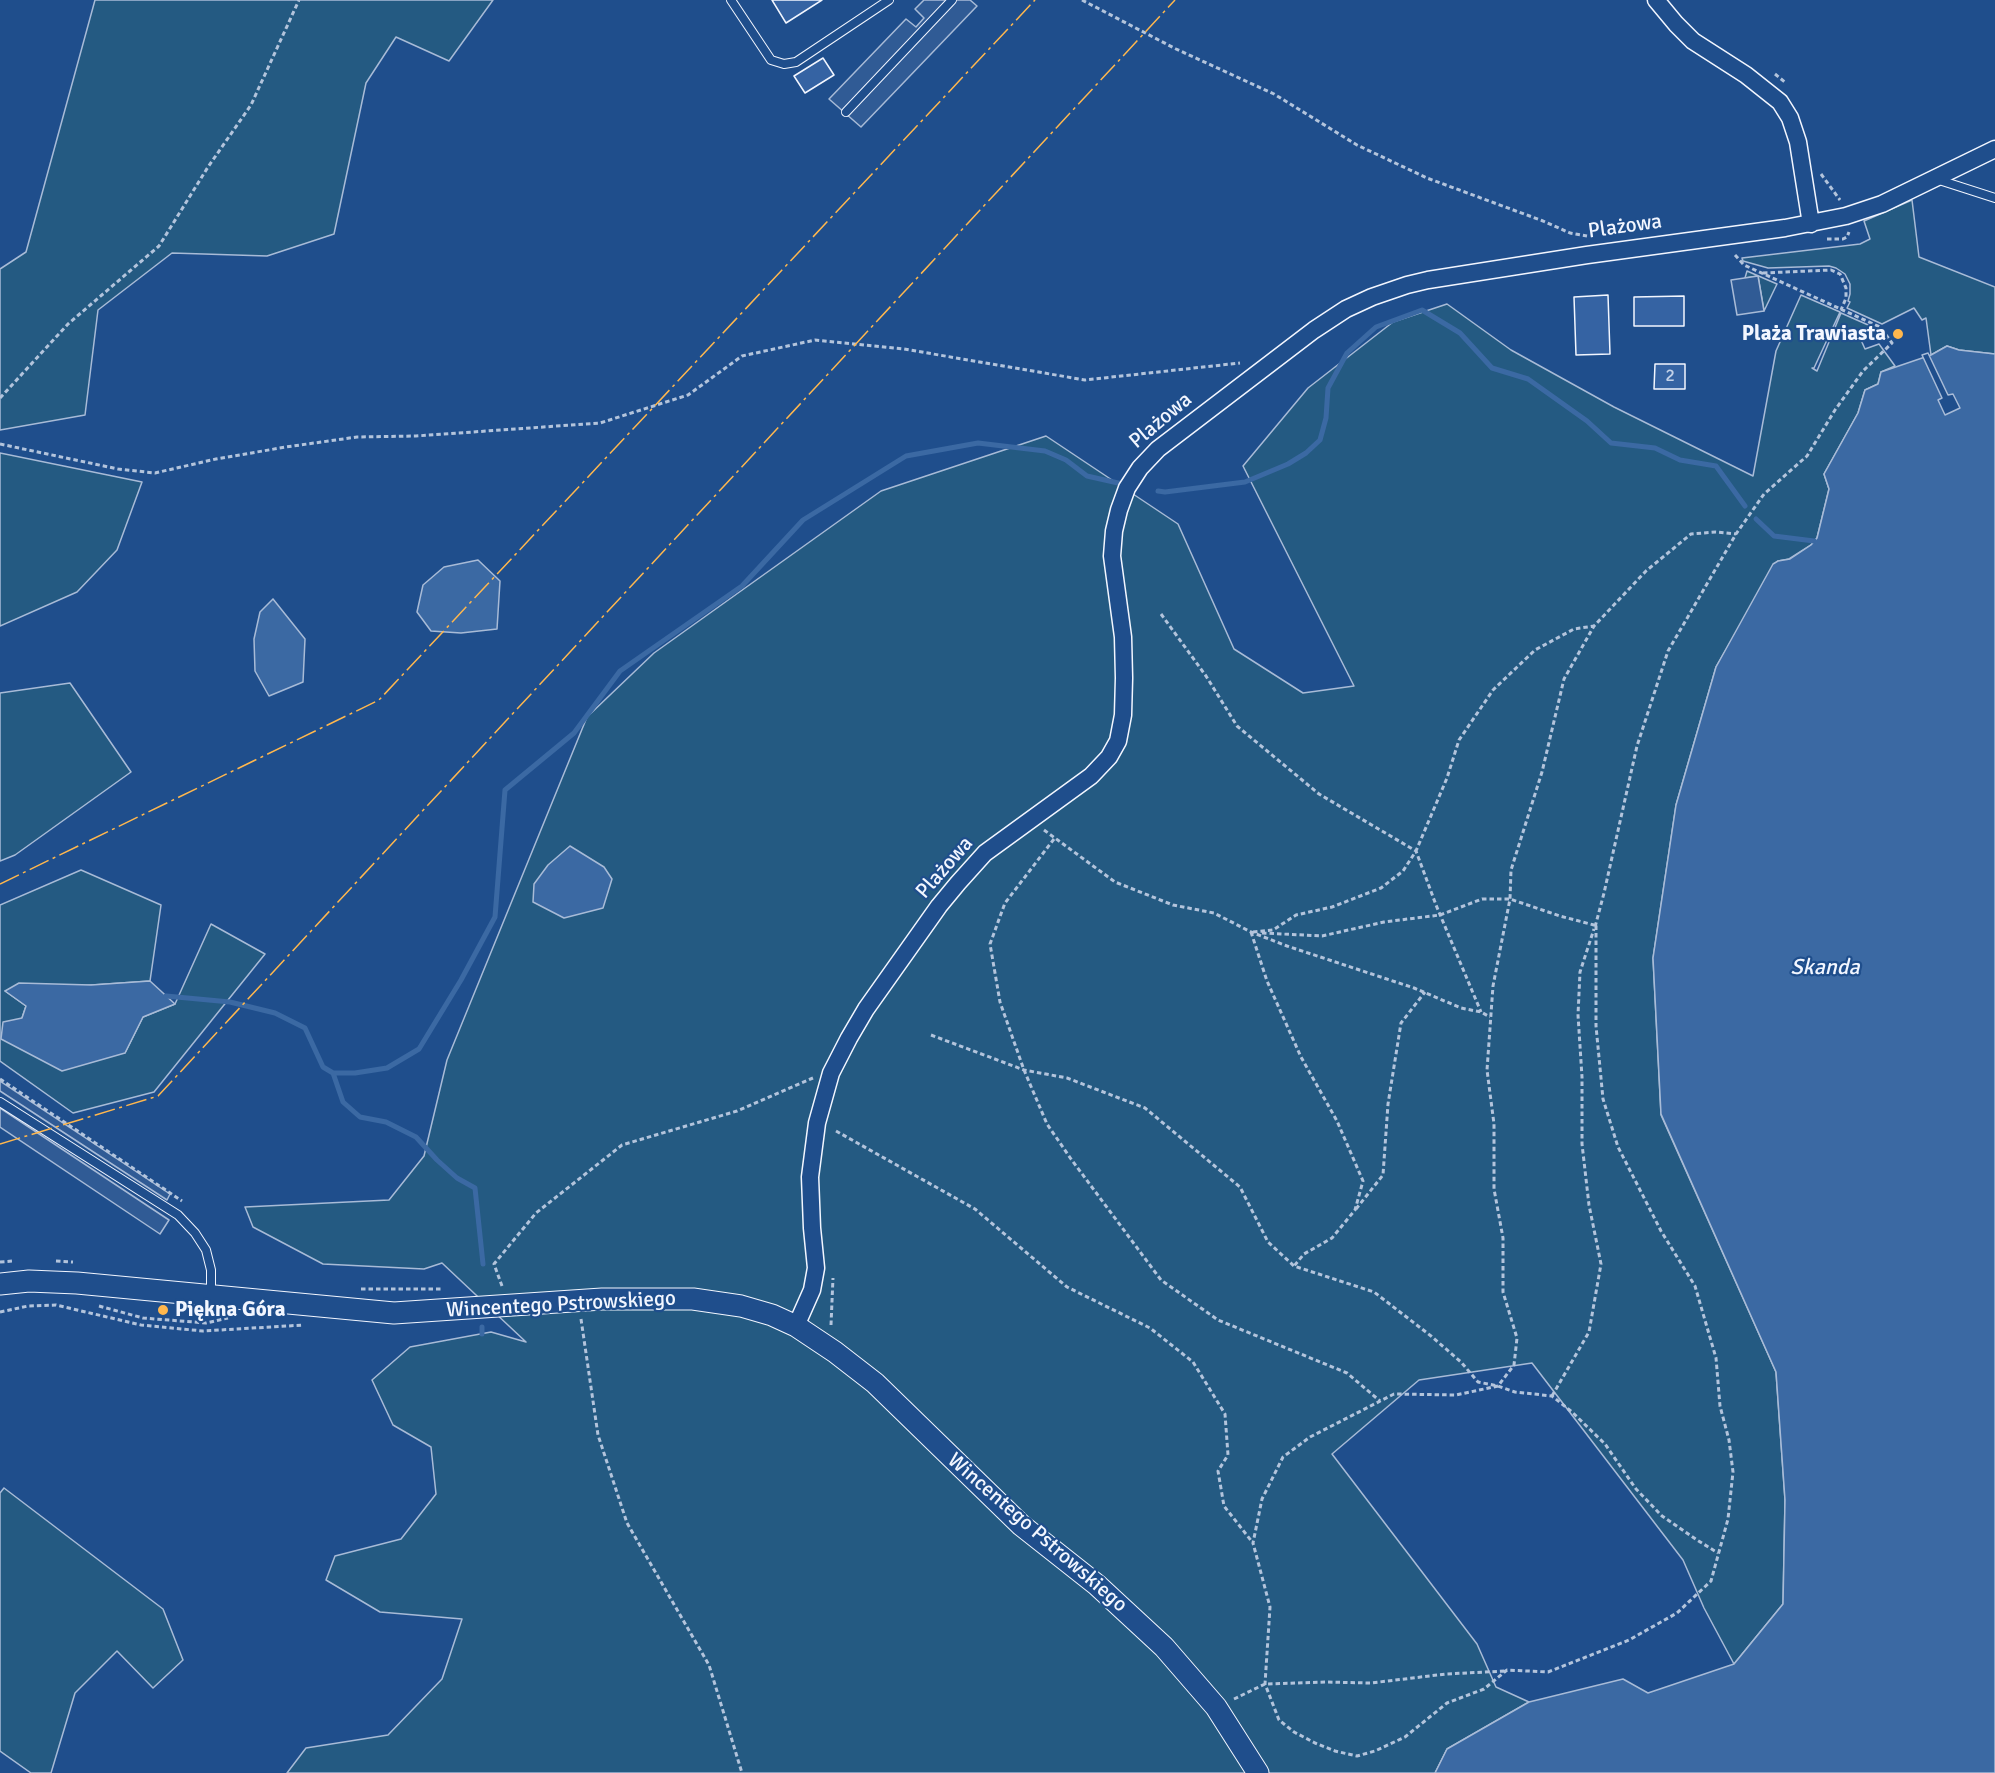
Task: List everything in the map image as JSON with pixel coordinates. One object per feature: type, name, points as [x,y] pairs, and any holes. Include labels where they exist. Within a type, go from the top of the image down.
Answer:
[{"type":"street","points":[[1656,0],[1693,41],[1746,75],[1780,102],[1790,118],[1798,142],[1811,224]]},
{"type":"street","name":"Plażowa","points":[[796,1326],[812,1290],[816,1268],[810,1177],[817,1123],[831,1073],[849,1038],[866,1009],[939,906],[985,854],[1091,776],[1108,757],[1118,741],[1123,715],[1123,637],[1112,556],[1116,520],[1127,488],[1140,468],[1158,449],[1314,330],[1346,309],[1372,297],[1428,280],[1598,253],[1811,224],[1846,216],[1882,204],[1995,149]]},
{"type":"street","name":"Wincentego Pstrowskiego","points":[[0,1284],[29,1281],[76,1283],[394,1313],[578,1301],[693,1299],[741,1306],[772,1315],[796,1326],[875,1383],[1021,1525],[1097,1585],[1164,1647],[1216,1707],[1258,1773]]},
{"type":"lane","points":[[731,0],[771,60],[784,64],[796,62],[889,0]]},
{"type":"lane","points":[[846,112],[952,0]]},
{"type":"lane","points":[[1935,178],[1995,198]]},
{"type":"lane","points":[[0,1102],[178,1215],[195,1233],[206,1250],[211,1270],[211,1296]]},
{"type":"path","points":[[0,398],[68,324],[159,246],[251,105],[299,0]]},
{"type":"path","points":[[1082,0],[1176,49],[1274,94],[1357,145],[1427,178],[1544,221],[1570,233],[1587,237],[1597,236]]},
{"type":"path","points":[[1772,71],[1789,87]]},
{"type":"path","points":[[1819,167],[1837,194],[1850,229],[1847,237],[1825,239]]},
{"type":"path","points":[[1552,1396],[1589,1332],[1601,1264],[1589,1204],[1582,1144],[1582,1077],[1578,1015],[1580,972],[1604,893],[1637,746],[1668,651],[1736,534],[1764,494],[1807,456],[1835,410],[1863,371],[1892,343],[1881,327],[1744,265],[1735,255]]},
{"type":"path","points":[[1762,273],[1832,270],[1840,274],[1846,288],[1846,298],[1840,310]]},
{"type":"path","points":[[0,444],[107,466],[155,473],[216,459],[357,437],[416,436],[600,423],[688,395],[742,356],[815,340],[904,349],[1085,380],[1241,363]]},
{"type":"path","points":[[1252,1544],[1262,1498],[1284,1457],[1310,1437],[1394,1394],[1456,1395],[1498,1386],[1514,1365],[1517,1338],[1503,1293],[1503,1238],[1494,1189],[1494,1124],[1487,1070],[1493,986],[1510,899],[1511,870],[1542,772],[1564,679],[1594,626],[1646,571],[1691,534],[1716,532],[1736,534]]},
{"type":"path","points":[[1161,614],[1206,676],[1237,726],[1319,794],[1416,851],[1481,1012]]},
{"type":"path","points":[[1251,932],[1273,930],[1296,915],[1332,907],[1381,888],[1403,871],[1416,851],[1447,778],[1459,740],[1493,690],[1535,650],[1574,629],[1594,626]]},
{"type":"path","points":[[1032,818],[1046,834],[1115,882],[1173,905],[1214,913],[1251,932],[1490,1017]]},
{"type":"path","points":[[1054,839],[1005,903],[990,944],[1000,1002],[1024,1070],[1047,1124],[1161,1280],[1218,1320],[1347,1373],[1380,1401]]},
{"type":"path","points":[[1251,932],[1322,936],[1384,922],[1440,915],[1482,899],[1510,899],[1595,926]]},
{"type":"path","points":[[1216,1707],[1265,1684],[1371,1683],[1446,1674],[1507,1670],[1548,1672],[1629,1640],[1677,1613],[1711,1581],[1728,1519],[1733,1472],[1730,1440],[1720,1406],[1716,1358],[1695,1286],[1661,1231],[1618,1147],[1603,1099],[1596,1026],[1595,926]]},
{"type":"path","points":[[1251,932],[1272,992],[1301,1057],[1337,1121],[1363,1181],[1355,1210]]},
{"type":"path","points":[[1294,1266],[1304,1254],[1332,1238],[1383,1175],[1388,1104],[1401,1023],[1425,992]]},
{"type":"path","points":[[931,1035],[1024,1070],[1067,1078],[1145,1108],[1240,1187],[1268,1242],[1294,1266],[1374,1293],[1431,1336],[1461,1362],[1478,1382],[1515,1392],[1552,1396],[1605,1444],[1636,1489],[1662,1516],[1718,1553]]},
{"type":"path","points":[[503,1290],[494,1264],[536,1213],[622,1145],[737,1111],[831,1073]]},
{"type":"path","points":[[836,1131],[975,1209],[1068,1287],[1150,1328],[1193,1362],[1225,1414],[1228,1455],[1218,1471],[1224,1506],[1252,1544],[1270,1607],[1265,1684],[1279,1720],[1294,1732],[1315,1743],[1357,1756],[1375,1751],[1405,1737],[1447,1703],[1484,1689],[1507,1670]]},
{"type":"path","points":[[0,1262],[18,1261]]},
{"type":"path","points":[[53,1261],[76,1262]]},
{"type":"path","points":[[833,1274],[831,1327],[843,1336],[835,1352]]},
{"type":"path","points":[[350,1288],[452,1289]]},
{"type":"path","points":[[578,1301],[598,1435],[627,1523],[710,1665],[742,1773]]},
{"type":"shaded area","points":[[95,0],[493,0],[449,61],[396,37],[366,83],[334,234],[267,256],[172,253],[98,310],[85,415],[0,430],[0,269],[26,252]]},
{"type":"shaded area","points":[[924,0],[970,0],[977,6],[861,127],[829,99],[906,19],[916,27],[924,18],[915,9]]},
{"type":"shaded area","points":[[1912,200],[1919,257],[1995,287],[1995,354],[1959,350],[1947,346],[1931,355],[1926,318],[1922,320],[1914,308],[1882,324],[1847,308],[1850,302],[1848,301],[1850,284],[1845,274],[1836,268],[1829,266],[1768,268],[1743,261],[1742,258],[1860,244],[1870,239],[1864,221]]},
{"type":"shaded area","points":[[1747,271],[1777,284],[1764,311],[1758,276],[1745,278]]},
{"type":"shaded area","points":[[1758,276],[1764,311],[1737,315],[1731,280]]},
{"type":"shaded area","points":[[1801,295],[1840,312],[1812,368],[1817,371],[1841,313],[1875,328],[1861,340],[1865,349],[1879,344],[1895,366],[1881,372],[1878,384],[1865,390],[1858,413],[1824,474],[1829,489],[1817,538],[1811,545],[1789,559],[1778,561],[1716,667],[1676,805],[1653,958],[1661,1115],[1776,1372],[1785,1500],[1783,1604],[1734,1664],[1704,1608],[1683,1560],[1532,1363],[1419,1380],[1332,1454],[1477,1644],[1496,1687],[1529,1702],[1447,1749],[1435,1773],[287,1773],[306,1748],[388,1735],[442,1679],[462,1619],[380,1612],[326,1580],[335,1556],[401,1539],[436,1494],[431,1447],[393,1425],[372,1380],[410,1347],[491,1332],[526,1342],[442,1263],[424,1269],[323,1264],[253,1227],[245,1207],[389,1200],[424,1156],[447,1060],[587,717],[654,653],[881,491],[1046,436],[1178,524],[1234,649],[1303,693],[1354,686],[1243,466],[1308,388],[1393,322],[1447,304],[1511,350],[1614,407],[1753,476],[1776,351]]},
{"type":"shaded area","points":[[0,453],[142,482],[117,550],[77,592],[0,626]]},
{"type":"shaded area","points":[[70,683],[131,772],[15,855],[0,861],[0,693]]},
{"type":"shaded area","points":[[81,870],[161,905],[150,981],[5,991],[26,1006],[22,1018],[125,1053],[143,1017],[175,1004],[211,924],[265,954],[154,1092],[73,1113],[0,1061],[0,905]]},
{"type":"shaded area","points":[[0,1081],[170,1194],[167,1200],[0,1091]]},
{"type":"shaded area","points":[[0,1108],[169,1220],[160,1234],[0,1127]]},
{"type":"shaded area","points":[[4,1488],[163,1609],[183,1660],[153,1688],[117,1651],[75,1693],[51,1773],[31,1773],[0,1751],[0,1493]]},
{"type":"water","name":"Skanda","points":[[1947,346],[1959,350],[1995,354],[1995,1773],[1435,1773],[1447,1749],[1529,1702],[1623,1679],[1648,1693],[1734,1664],[1783,1604],[1785,1500],[1776,1372],[1661,1114],[1653,958],[1676,805],[1716,667],[1773,564],[1790,559],[1811,545],[1817,538],[1829,489],[1824,474],[1858,413],[1865,390],[1878,384],[1881,372],[1931,355]]},
{"type":"water","points":[[478,560],[500,581],[497,629],[461,633],[431,631],[417,612],[423,585],[444,567]]},
{"type":"water","points":[[273,599],[305,639],[303,682],[269,696],[255,671],[254,639],[260,612]]},
{"type":"water","points":[[570,846],[604,867],[612,879],[603,908],[564,918],[533,902],[534,884],[548,865]]},
{"type":"water","points":[[150,981],[175,1004],[143,1017],[125,1053],[62,1071],[1,1039],[3,1022],[22,1018],[26,1006],[5,991],[19,983],[91,985]]},
{"type":"pier","points":[[1928,353],[1948,395],[1953,394],[1960,408],[1945,415],[1938,400],[1942,398],[1922,355]]},
{"type":"building","points":[[772,0],[822,0],[786,23]]},
{"type":"building","points":[[823,58],[834,75],[805,93],[794,76]]},
{"type":"building","points":[[1608,295],[1610,354],[1576,355],[1574,297]]},
{"type":"building","points":[[1684,296],[1684,326],[1634,326],[1634,297]]},
{"type":"building","points":[[1655,364],[1685,364],[1685,389],[1654,389]]},
{"type":"waterway","points":[[1158,491],[1245,482],[1288,464],[1306,453],[1320,440],[1326,418],[1328,388],[1347,353],[1376,327],[1422,310],[1460,333],[1492,368],[1528,379],[1587,421],[1611,443],[1655,448],[1680,460],[1716,466],[1745,506]]},
{"type":"waterway","points":[[166,996],[230,1002],[275,1013],[305,1028],[323,1067],[333,1073],[355,1073],[387,1068],[419,1049],[461,980],[495,917],[505,790],[574,733],[620,671],[742,586],[803,520],[906,456],[978,443],[1045,451],[1066,460],[1087,476],[1127,485]]},
{"type":"waterway","points":[[1756,519],[1774,536],[1814,541]]},
{"type":"waterway","points":[[333,1073],[343,1102],[360,1117],[386,1122],[416,1137],[457,1178],[475,1188],[483,1264]]},
{"type":"waterway","points":[[482,1327],[482,1334]]},
{"type":"power","points":[[0,884],[379,700],[1035,0]]},
{"type":"power","points":[[0,1144],[158,1096],[1175,0]]},
{"type":"place","name":"Plaża Trawiasta","points":[[1898,334]]},
{"type":"place","name":"Piękna Góra","points":[[163,1310]]}]
